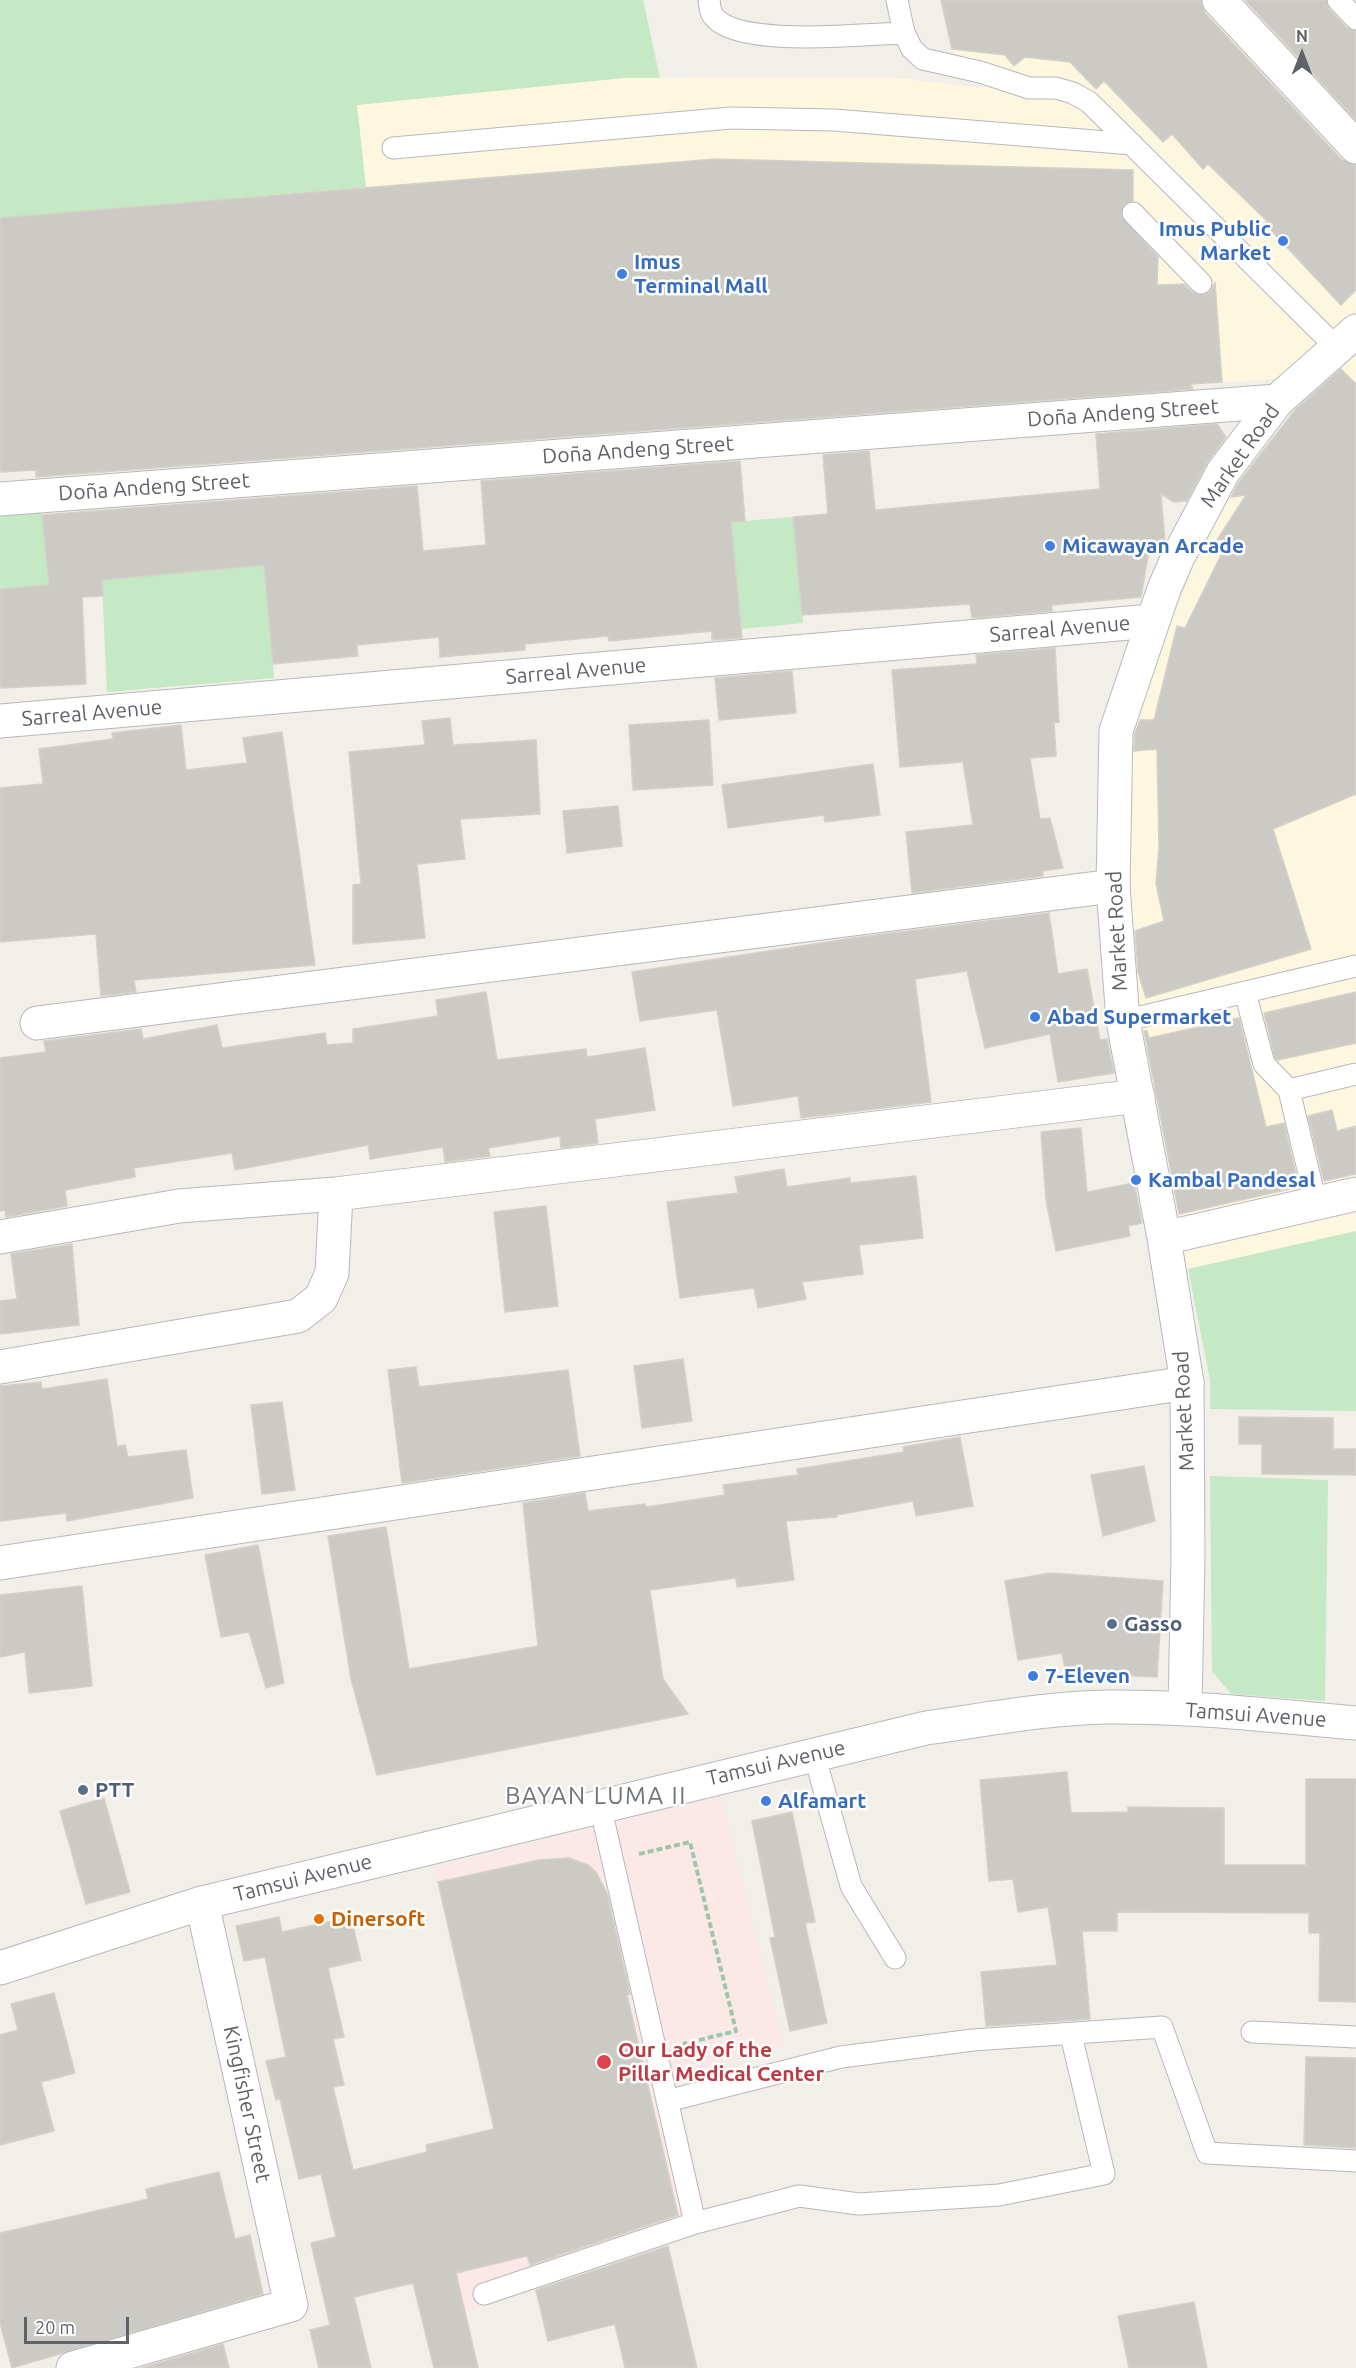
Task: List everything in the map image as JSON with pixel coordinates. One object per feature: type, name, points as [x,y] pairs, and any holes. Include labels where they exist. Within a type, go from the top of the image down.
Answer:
[{"type":"street","points":[[1220,0],[1356,147]]},
{"type":"street","name":"Market Road","points":[[1185,1709],[1188,1557],[1187,1383],[1164,1238],[1123,1021],[1113,886],[1116,731],[1152,621],[1178,557],[1205,505],[1244,443],[1277,401],[1347,339]]},
{"type":"street","name":"Doña Andeng Street","points":[[0,499],[1277,401]]},
{"type":"street","name":"Sarreal Avenue","points":[[0,721],[1152,621]]},
{"type":"street","points":[[37,1023],[1113,886]]},
{"type":"street","points":[[0,1237],[179,1206],[336,1194],[1138,1096]]},
{"type":"street","points":[[0,1367],[298,1316],[321,1298],[332,1273],[336,1194]]},
{"type":"street","points":[[1164,1238],[1356,1194]]},
{"type":"street","points":[[0,1563],[1187,1383]]},
{"type":"street","name":"Tamsui Avenue","points":[[0,1968],[202,1903],[926,1728],[1032,1713],[1105,1707],[1185,1709],[1356,1723]]},
{"type":"street","name":"Kingfisher Street","points":[[73,2368],[291,2305],[202,1903]]},
{"type":"lane","points":[[709,0],[711,12],[717,20],[754,35],[904,33]]},
{"type":"lane","points":[[897,0],[904,33],[912,49],[923,59],[980,72],[1029,88],[1056,88],[1089,102],[1132,144],[1347,339]]},
{"type":"lane","points":[[1338,0],[1356,19]]},
{"type":"lane","points":[[393,148],[731,117],[834,120],[1132,144]]},
{"type":"lane","points":[[1133,213],[1201,283]]},
{"type":"lane","points":[[1123,1021],[1356,966]]},
{"type":"lane","points":[[1245,992],[1264,1064],[1289,1090],[1316,1203]]},
{"type":"lane","points":[[1289,1090],[1356,1074]]},
{"type":"lane","points":[[814,1754],[851,1886],[895,1958]]},
{"type":"lane","points":[[600,1805],[695,2223]]},
{"type":"lane","points":[[667,2101],[841,2057],[973,2040],[1162,2027],[1207,2153],[1356,2161]]},
{"type":"lane","points":[[1252,2032],[1356,2037]]},
{"type":"lane","points":[[484,2294],[695,2223],[799,2196],[859,2205],[999,2195],[1104,2174],[1071,2035]]},
{"type":"path","points":[[612,1860],[690,1842],[736,2031],[655,2050]]},
{"type":"shaded area","name":"Imus Terminal Mall","points":[[941,0],[1356,0],[1356,310],[1276,379],[1116,389],[0,402],[0,218],[365,187],[357,105],[624,78],[889,77],[983,88],[962,66],[952,49]]},
{"type":"shaded area","points":[[1356,352],[1356,1231],[1188,1269],[1175,1215],[1130,965],[1131,752],[1138,720],[1170,625],[1198,555],[1230,494],[1297,408]]},
{"type":"shaded area","name":"Our Lady of the Pillar Medical Center","points":[[720,1796],[783,2047],[674,2077],[710,2229],[465,2312],[426,2145],[494,2129],[434,1867]]},
{"type":"green space","points":[[0,0],[643,0],[660,78],[624,78],[357,105],[366,187],[0,218]]},
{"type":"green space","points":[[42,513],[49,585],[0,589],[0,516]]},
{"type":"green space","points":[[793,517],[803,623],[741,629],[731,522]]},
{"type":"green space","points":[[264,565],[274,678],[107,692],[102,580]]},
{"type":"green space","points":[[1356,1231],[1356,1411],[1210,1409],[1210,1380],[1188,1269]]},
{"type":"green space","points":[[1210,1476],[1328,1480],[1325,1701],[1231,1694],[1212,1671]]},
{"type":"building","points":[[941,0],[1201,0],[1205,13],[1342,160],[1356,165],[1356,290],[1341,305],[1264,223],[1267,221],[1208,164],[1203,169],[1172,134],[1163,142],[1104,81],[1096,89],[1070,62],[1025,57],[1014,66],[1005,55],[952,49]]},
{"type":"building","points":[[1245,0],[1326,0],[1329,9],[1347,28],[1356,31],[1356,120]]},
{"type":"building","name":"Imus Terminal Mall","points":[[715,159],[1133,170],[1133,201],[1124,204],[1121,216],[1158,257],[1157,285],[1184,284],[1192,292],[1204,295],[1210,292],[1215,282],[1222,382],[1190,384],[1193,389],[36,477],[36,470],[0,472],[0,218]]},
{"type":"building","points":[[1341,369],[1356,384],[1356,794],[1273,829],[1311,949],[1146,998],[1138,972],[1135,931],[1164,921],[1156,884],[1159,847],[1157,749],[1134,751],[1135,733],[1140,720],[1154,720],[1177,626],[1185,628],[1229,539],[1217,540],[1246,495],[1231,497],[1239,482],[1296,409]]},
{"type":"building","points":[[1217,424],[1226,437],[1207,463],[1187,501],[1174,502],[1161,494],[1165,542],[1150,545],[1141,597],[1052,605],[1052,611],[972,618],[970,604],[802,615],[793,517],[828,514],[823,455],[869,451],[875,510],[1100,489],[1096,434]]},
{"type":"building","points":[[740,461],[745,521],[731,522],[742,638],[712,640],[712,631],[609,641],[608,636],[525,644],[525,650],[440,657],[439,637],[357,645],[358,656],[273,664],[264,565],[102,580],[103,596],[82,597],[86,684],[0,688],[0,589],[49,585],[42,515],[417,486],[423,551],[486,545],[481,481]]},
{"type":"building","points":[[1055,648],[1059,722],[1054,723],[1056,756],[1030,758],[1040,819],[1050,818],[1063,868],[1043,871],[1043,876],[912,893],[906,832],[973,825],[963,762],[900,767],[892,670],[977,664],[976,655]]},
{"type":"building","points":[[792,671],[796,713],[719,720],[715,678]]},
{"type":"building","points":[[450,718],[453,745],[536,740],[540,814],[460,819],[465,859],[417,864],[425,938],[353,944],[353,885],[361,884],[349,752],[425,745],[422,721]]},
{"type":"building","points":[[709,720],[713,785],[633,790],[629,725]]},
{"type":"building","points":[[181,725],[186,770],[247,763],[243,738],[282,732],[315,965],[134,980],[136,992],[101,996],[96,934],[0,942],[0,788],[43,784],[39,749],[113,739],[112,733]]},
{"type":"building","points":[[873,764],[880,815],[825,822],[824,815],[728,828],[722,785]]},
{"type":"building","points":[[618,806],[622,846],[567,853],[563,811]]},
{"type":"building","points":[[1049,913],[1058,974],[1087,969],[1100,1040],[1107,1039],[1114,1073],[1058,1082],[1050,1034],[985,1048],[967,971],[915,979],[931,1102],[801,1118],[798,1096],[733,1106],[717,1010],[640,1021],[632,972],[853,938]]},
{"type":"building","points":[[486,992],[497,1060],[586,1049],[587,1057],[645,1048],[655,1110],[595,1119],[598,1143],[561,1148],[560,1136],[488,1148],[490,1156],[445,1162],[443,1147],[370,1159],[368,1145],[235,1170],[232,1153],[134,1168],[135,1177],[65,1190],[67,1206],[6,1217],[5,1210],[0,1211],[0,1058],[46,1052],[44,1041],[141,1029],[143,1039],[217,1025],[222,1048],[325,1033],[327,1045],[353,1043],[353,1029],[438,1016],[436,1000]]},
{"type":"building","points":[[1356,992],[1356,1043],[1278,1060],[1275,1058],[1264,1013]]},
{"type":"building","points":[[1239,1018],[1266,1127],[1284,1123],[1299,1187],[1179,1214],[1144,1031],[1147,1031],[1149,1038]]},
{"type":"building","points":[[1332,1110],[1337,1131],[1356,1126],[1356,1174],[1324,1181],[1308,1116]]},
{"type":"building","points":[[1081,1128],[1087,1192],[1134,1183],[1142,1223],[1128,1226],[1130,1236],[1056,1251],[1046,1200],[1041,1132]]},
{"type":"building","points":[[784,1169],[787,1187],[850,1178],[850,1183],[916,1176],[923,1238],[859,1245],[863,1274],[802,1282],[806,1299],[758,1308],[754,1288],[680,1298],[667,1202],[738,1193],[735,1177]]},
{"type":"building","points":[[546,1206],[558,1306],[505,1312],[494,1212]]},
{"type":"building","points":[[72,1244],[79,1325],[0,1334],[0,1301],[17,1299],[11,1254]]},
{"type":"building","points":[[683,1359],[692,1421],[642,1428],[634,1366]]},
{"type":"building","points":[[416,1367],[419,1387],[568,1370],[580,1456],[402,1483],[388,1370]]},
{"type":"building","points":[[107,1379],[117,1446],[125,1445],[128,1457],[186,1450],[193,1498],[67,1521],[66,1513],[0,1521],[0,1386],[41,1382],[42,1389]]},
{"type":"building","points":[[282,1402],[295,1490],[262,1494],[251,1405]]},
{"type":"building","points":[[1239,1417],[1333,1418],[1333,1449],[1356,1449],[1356,1475],[1262,1474],[1262,1444],[1239,1444]]},
{"type":"building","points":[[960,1437],[973,1506],[916,1516],[913,1501],[837,1515],[837,1517],[786,1521],[794,1580],[737,1587],[736,1578],[650,1590],[663,1679],[688,1714],[377,1775],[351,1679],[328,1536],[386,1527],[409,1669],[538,1646],[523,1503],[585,1493],[588,1511],[645,1504],[646,1507],[725,1495],[723,1485],[798,1475],[797,1469],[904,1452],[903,1447]]},
{"type":"building","points":[[1144,1466],[1155,1521],[1103,1536],[1091,1475]]},
{"type":"building","points":[[258,1545],[284,1683],[266,1688],[249,1632],[221,1637],[205,1555]]},
{"type":"building","points":[[1050,1573],[1163,1581],[1157,1677],[1096,1674],[1067,1679],[1062,1653],[1018,1660],[1005,1581]]},
{"type":"building","points":[[82,1586],[92,1686],[29,1693],[25,1652],[0,1657],[0,1595]]},
{"type":"building","points":[[1067,1772],[1071,1813],[1128,1812],[1128,1807],[1224,1808],[1224,1865],[1306,1865],[1306,1779],[1356,1779],[1356,2002],[1319,2001],[1320,1933],[1309,1933],[1309,1913],[1117,1912],[1117,1931],[1082,1931],[1090,2019],[986,2026],[981,1972],[1057,1965],[1048,1907],[1018,1912],[1013,1879],[989,1881],[980,1780]]},
{"type":"building","points":[[104,1798],[130,1892],[86,1904],[60,1811]]},
{"type":"building","points":[[792,1812],[815,1922],[805,1923],[827,2023],[790,2031],[770,1938],[775,1937],[752,1821]]},
{"type":"building","points":[[569,1858],[588,1865],[596,1872],[607,1893],[630,1994],[627,1995],[678,2215],[530,2265],[527,2256],[456,2273],[478,2368],[434,2368],[413,2283],[354,2297],[371,2368],[319,2368],[310,2330],[330,2325],[311,2243],[336,2237],[321,2174],[299,2179],[280,2099],[276,2100],[266,2061],[286,2057],[265,1957],[244,1961],[236,1926],[279,1917],[282,1932],[351,1917],[361,1960],[328,1968],[344,2037],[333,2039],[344,2085],[333,2087],[353,2170],[427,2152],[426,2145],[494,2129],[438,1882],[539,1860]]},
{"type":"building","points":[[54,1993],[75,2073],[41,2082],[54,2131],[0,2145],[0,2035],[18,2030],[11,2004]]},
{"type":"building","points":[[1306,2057],[1356,2058],[1356,2148],[1304,2145]]},
{"type":"building","points":[[219,2172],[235,2239],[250,2235],[263,2294],[12,2368],[0,2323],[0,2233],[148,2199],[146,2189]]},
{"type":"building","points":[[668,2246],[697,2368],[625,2368],[615,2324],[548,2341],[536,2290]]},
{"type":"building","points":[[1194,2302],[1207,2368],[1129,2368],[1118,2316]]},
{"type":"building","points":[[223,2344],[229,2368],[141,2368]]},
{"type":"place","name":"Imus Public Market","points":[[1283,241]]},
{"type":"place","name":"Imus Terminal Mall","points":[[622,274]]},
{"type":"place","name":"Micawayan Arcade","points":[[1050,546]]},
{"type":"place","name":"Abad Supermarket","points":[[1035,1017]]},
{"type":"place","name":"Kambal Pandesal","points":[[1136,1180]]},
{"type":"place","name":"Gasso","points":[[1112,1624]]},
{"type":"place","name":"7-Eleven","points":[[1033,1676]]},
{"type":"place","name":"PTT","points":[[83,1790]]},
{"type":"place","name":"Alfamart","points":[[766,1801]]},
{"type":"place","name":"Dinersoft","points":[[319,1919]]},
{"type":"place","name":"Our Lady of the Pillar Medical Center","points":[[604,2062]]},
{"type":"district","name":"BAYAN LUMA II","points":[[596,1796]]}]
